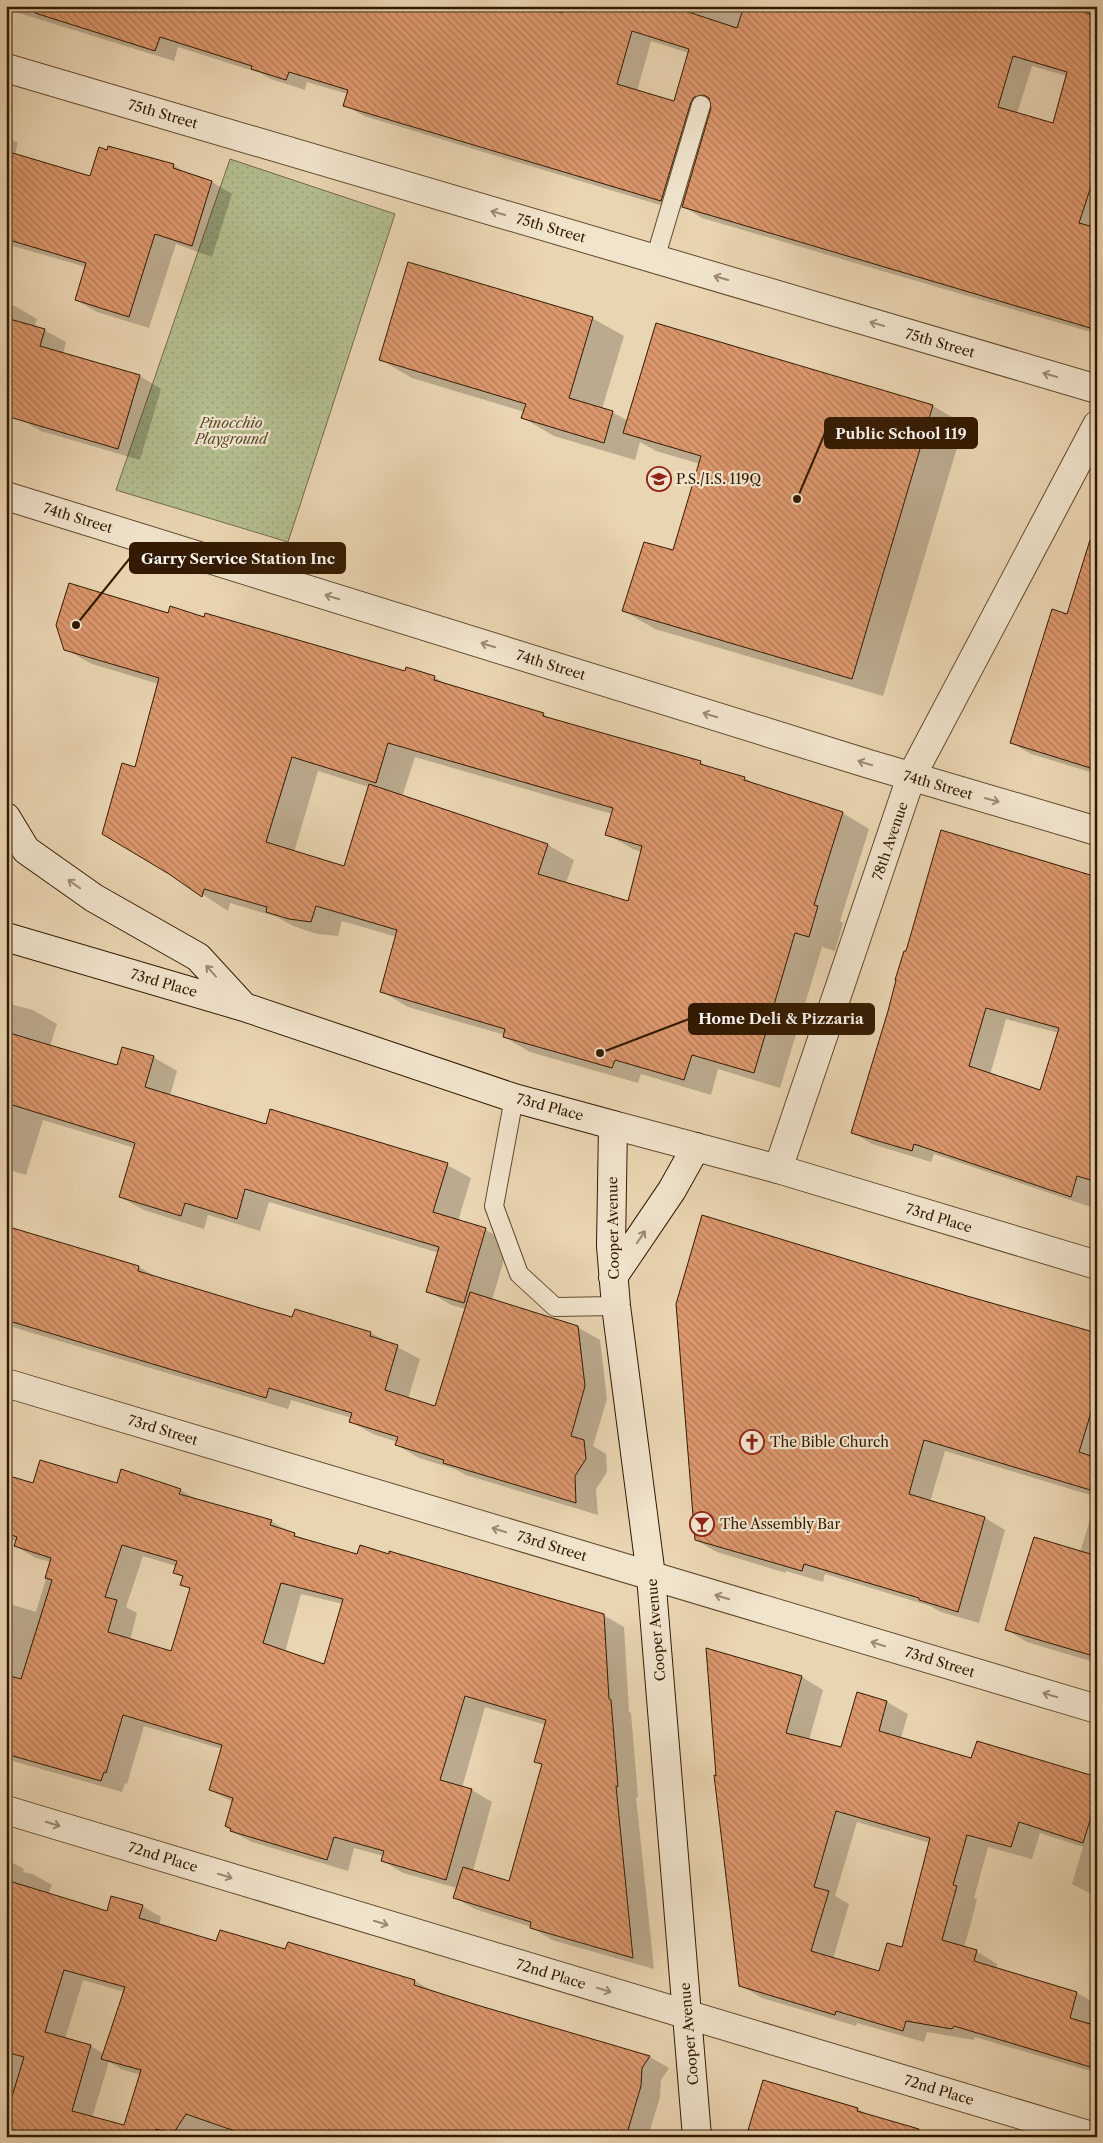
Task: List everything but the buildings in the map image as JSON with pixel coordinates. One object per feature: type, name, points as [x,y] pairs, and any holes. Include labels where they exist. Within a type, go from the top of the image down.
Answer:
[{"type":"street","name":"75th Street","points":[[6,68],[1097,388]]},
{"type":"street","name":"78th Avenue","points":[[778,1169],[911,777],[1097,425]]},
{"type":"street","name":"74th Street","points":[[6,496],[911,777],[1097,831]]},
{"type":"street","points":[[6,817],[26,850],[94,898],[198,957],[244,1007]]},
{"type":"street","name":"73rd Place","points":[[6,937],[244,1007],[514,1098],[778,1169],[1097,1265]]},
{"type":"street","name":"Cooper Avenue","points":[[613,1124],[611,1246],[613,1277],[651,1576],[697,2137]]},
{"type":"street","points":[[613,1277],[672,1190],[696,1147]]},
{"type":"street","name":"73rd Street","points":[[6,1383],[1097,1709]]},
{"type":"street","name":"72nd Place","points":[[6,1810],[1095,2137]]},
{"type":"lane","points":[[655,259],[700,105]]},
{"type":"lane","points":[[514,1098],[494,1206],[519,1274],[555,1307],[616,1306]]},
{"type":"green space","name":"Pinocchio Playground","points":[[230,159],[395,214],[288,542],[116,490]]},
{"type":"place","name":"P.S./I.S. 119Q","points":[[659,479]]},
{"type":"place","name":"Public School 119","points":[[797,499]]},
{"type":"place","name":"Garry Service Station Inc","points":[[76,625]]},
{"type":"place","name":"Home Deli & Pizzaria","points":[[600,1053]]},
{"type":"place","name":"The Bible Church","points":[[752,1442]]},
{"type":"place","name":"The Assembly Bar","points":[[702,1524]]}]
